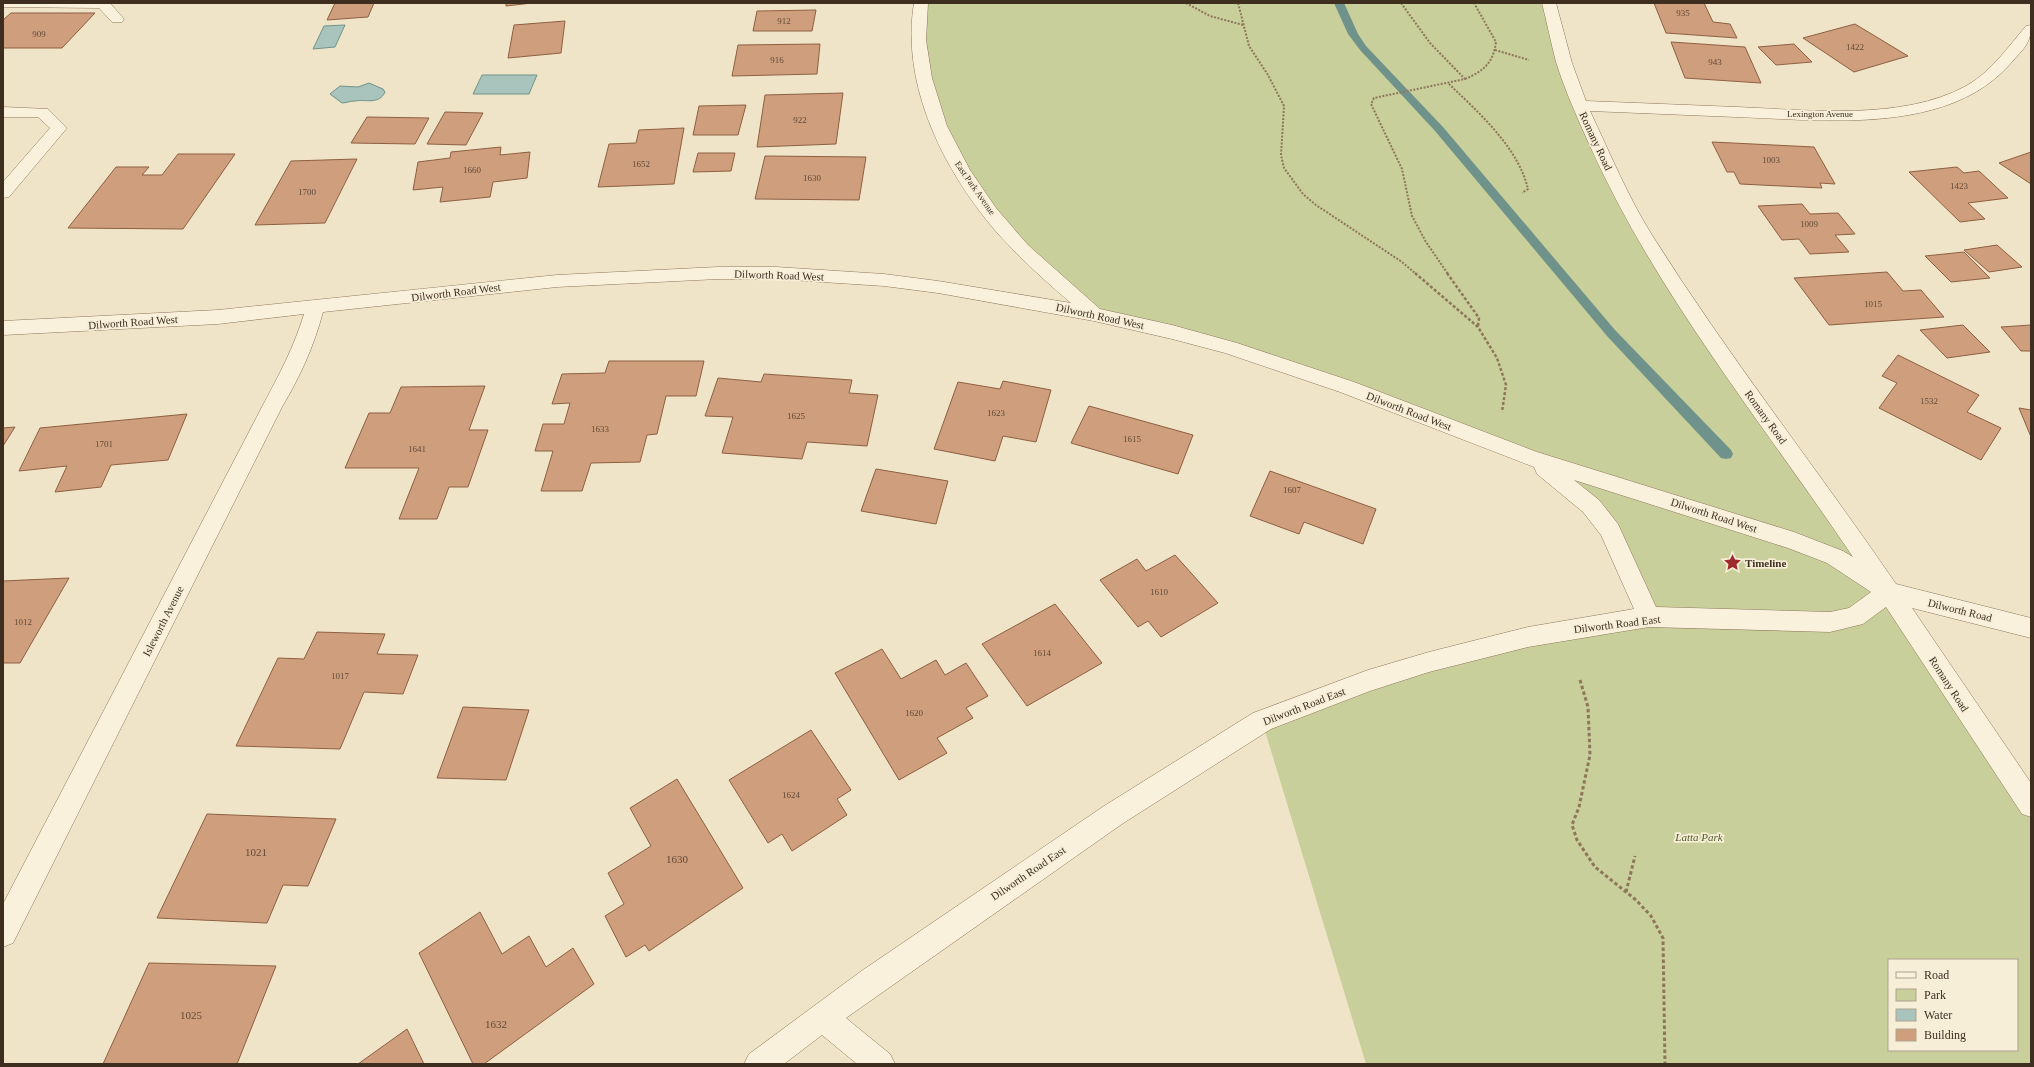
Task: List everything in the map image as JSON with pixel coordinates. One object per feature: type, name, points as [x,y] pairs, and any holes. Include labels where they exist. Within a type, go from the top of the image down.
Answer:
[{"type":"street","points":[[3,3],[103,4],[117,19]]},
{"type":"street","name":"East Park Avenue","points":[[921,3],[918,17],[920,58],[929,102],[949,149],[960,168],[1000,224],[1023,250],[1094,314]]},
{"type":"street","name":"Romany Road","points":[[1549,3],[1564,62],[1580,106],[1607,165],[1643,236],[1730,368],[1838,517],[2031,805]]},
{"type":"street","name":"Lexington Avenue","points":[[1580,106],[1820,116],[1897,112],[1919,108],[1958,96],[1973,89],[1997,71],[2031,29]]},
{"type":"street","points":[[3,112],[42,112],[59,128],[3,193]]},
{"type":"street","name":"Dilworth Road West","points":[[3,328],[218,317],[570,280],[718,273],[776,273],[884,280],[976,293],[1094,314],[1172,332],[1245,353],[1347,387],[1530,458],[1794,541],[1835,557],[1889,592]]},
{"type":"street","name":"Isleworth Avenue","points":[[3,933],[273,405],[284,388],[306,340],[315,307]]},
{"type":"street","name":"Dilworth Road West","points":[[1530,458],[1566,484],[1591,506],[1610,530],[1649,617]]},
{"type":"street","name":"Dilworth Road East","points":[[759,1064],[870,982],[1113,815],[1262,721],[1368,681],[1481,648],[1528,637],[1649,617],[1830,622],[1855,617],[1889,592]]},
{"type":"street","name":"Dilworth Road","points":[[1889,592],[2031,628]]},
{"type":"street","points":[[822,1017],[880,1064]]},
{"type":"path","points":[[1186,3],[1210,16],[1243,25]]},
{"type":"path","points":[[1238,3],[1249,46],[1268,75],[1284,106],[1280,155],[1284,168],[1299,188],[1316,205],[1402,262],[1478,327],[1497,358],[1506,385],[1501,416]]},
{"type":"path","points":[[1401,3],[1417,28],[1437,52],[1465,79]]},
{"type":"path","points":[[1474,3],[1496,42],[1494,57],[1482,72],[1438,87],[1386,94],[1374,98],[1371,104],[1406,180],[1406,198],[1412,217],[1437,260],[1479,318],[1478,327]]},
{"type":"path","points":[[1495,50],[1534,61]]},
{"type":"path","points":[[1448,84],[1491,126],[1523,173],[1528,183],[1528,189],[1522,193]]},
{"type":"path","points":[[1580,680],[1588,707],[1590,755],[1579,807],[1572,825],[1577,840],[1595,867],[1626,892],[1651,916],[1663,938],[1665,1064]]},
{"type":"path","points":[[1626,892],[1635,856]]},
{"type":"green space","name":"Latta Park","points":[[921,3],[1549,3],[1564,63],[1643,235],[2031,805],[2031,1064],[1366,1064],[1262,721],[1368,681],[1648,617],[1610,530],[1530,458],[1347,387],[1094,314],[1000,224],[929,102]]},
{"type":"water","points":[[345,25],[335,47],[313,49],[324,26]]},
{"type":"water","points":[[482,75],[537,75],[529,94],[473,94]]},
{"type":"water","points":[[369,83],[383,89],[385,92],[379,99],[372,101],[353,101],[342,103],[330,94],[340,86],[358,87]]},
{"type":"building","points":[[335,3],[374,3],[368,17],[327,20]]},
{"type":"building","points":[[506,3],[532,3],[506,6]]},
{"type":"building","points":[[1654,3],[1704,3],[1713,22],[1730,24],[1737,38],[1666,33]]},
{"type":"building","points":[[816,10],[812,31],[753,31],[757,11]]},
{"type":"building","points":[[11,13],[95,13],[62,48],[3,48],[3,20]]},
{"type":"building","points":[[565,21],[561,53],[508,58],[514,25]]},
{"type":"building","points":[[1855,24],[1908,56],[1854,72],[1803,38]]},
{"type":"building","points":[[1671,42],[1745,47],[1761,83],[1685,78]]},
{"type":"building","points":[[820,44],[817,74],[732,76],[738,45]]},
{"type":"building","points":[[1794,44],[1812,62],[1776,65],[1758,47]]},
{"type":"building","points":[[843,93],[836,144],[757,147],[765,95]]},
{"type":"building","points":[[746,105],[738,135],[693,135],[699,106]]},
{"type":"building","points":[[445,112],[483,113],[466,145],[427,144]]},
{"type":"building","points":[[367,117],[429,118],[415,144],[351,143]]},
{"type":"building","points":[[684,128],[674,184],[598,187],[609,144],[636,143],[639,130]]},
{"type":"building","points":[[1712,142],[1814,147],[1835,184],[1820,183],[1822,188],[1740,184],[1734,172],[1727,172]]},
{"type":"building","points":[[501,147],[500,155],[530,152],[527,178],[493,182],[490,197],[440,202],[443,187],[413,190],[418,162],[450,158],[451,152]]},
{"type":"building","points":[[2031,152],[2031,184],[1999,163]]},
{"type":"building","points":[[698,153],[735,153],[731,171],[693,172]]},
{"type":"building","points":[[178,154],[235,154],[183,229],[68,228],[116,167],[149,167],[142,175],[162,175]]},
{"type":"building","points":[[765,156],[866,157],[859,200],[755,199]]},
{"type":"building","points":[[357,159],[325,223],[255,225],[291,161]]},
{"type":"building","points":[[1957,167],[1964,173],[1979,171],[2008,198],[1968,203],[1985,219],[1960,222],[1909,172]]},
{"type":"building","points":[[1802,204],[1810,214],[1838,213],[1855,234],[1835,235],[1849,252],[1810,254],[1799,239],[1782,240],[1758,206]]},
{"type":"building","points":[[1997,245],[2022,267],[1989,272],[1964,250]]},
{"type":"building","points":[[1964,252],[1990,278],[1951,282],[1925,256]]},
{"type":"building","points":[[1887,272],[1903,291],[1921,290],[1944,317],[1829,325],[1794,278]]},
{"type":"building","points":[[1963,325],[1990,352],[1947,358],[1920,330]]},
{"type":"building","points":[[2031,325],[2031,351],[2021,351],[2001,327]]},
{"type":"building","points":[[1898,355],[1979,395],[1967,412],[2001,428],[1981,460],[1879,408],[1897,383],[1882,376]]},
{"type":"building","points":[[609,361],[704,361],[696,396],[666,396],[657,434],[647,435],[640,462],[591,463],[582,491],[541,491],[553,451],[535,451],[543,424],[564,424],[570,403],[552,404],[562,374],[605,373]]},
{"type":"building","points":[[764,374],[852,380],[849,393],[878,395],[867,446],[807,442],[802,459],[722,453],[733,417],[705,416],[718,378],[761,382]]},
{"type":"building","points":[[1003,381],[1051,390],[1036,442],[1003,436],[995,461],[934,449],[958,382],[1000,389]]},
{"type":"building","points":[[485,386],[469,430],[488,430],[468,487],[449,487],[437,519],[399,519],[419,468],[345,468],[369,413],[390,413],[401,387]]},
{"type":"building","points":[[1089,406],[1193,435],[1178,474],[1071,443]]},
{"type":"building","points":[[2019,408],[2031,410],[2031,437]]},
{"type":"building","points":[[187,414],[168,460],[111,465],[101,487],[55,492],[67,466],[19,471],[40,428]]},
{"type":"building","points":[[15,427],[3,446],[3,428]]},
{"type":"building","points":[[876,469],[948,481],[936,524],[861,511]]},
{"type":"building","points":[[1270,471],[1376,509],[1363,544],[1304,522],[1299,534],[1250,516]]},
{"type":"building","points":[[1175,555],[1218,603],[1161,637],[1148,621],[1138,627],[1100,580],[1137,559],[1146,571]]},
{"type":"building","points":[[69,578],[20,663],[3,663],[3,581]]},
{"type":"building","points":[[1055,604],[1102,663],[1027,706],[982,644]]},
{"type":"building","points":[[317,632],[385,634],[377,654],[418,655],[403,694],[364,692],[340,749],[236,746],[278,658],[304,659]]},
{"type":"building","points":[[882,649],[901,679],[936,660],[945,675],[966,663],[988,696],[966,708],[973,718],[937,738],[947,753],[899,780],[835,673]]},
{"type":"building","points":[[463,707],[529,710],[506,780],[437,778]]},
{"type":"building","points":[[811,730],[851,790],[837,799],[847,815],[792,851],[782,834],[768,843],[729,780]]},
{"type":"building","points":[[677,779],[743,888],[649,951],[645,945],[626,957],[605,916],[624,904],[608,873],[651,846],[630,808]]},
{"type":"building","points":[[207,814],[336,819],[308,886],[283,885],[267,923],[157,918]]},
{"type":"building","points":[[480,912],[502,954],[529,936],[546,967],[573,948],[594,984],[484,1064],[473,1064],[419,953]]},
{"type":"building","points":[[149,963],[276,966],[237,1064],[103,1064]]},
{"type":"building","points":[[407,1029],[424,1064],[358,1064]]},
{"type":"waterway","points":[[1339,3],[1353,34],[1363,48],[1439,129],[1611,333],[1726,454]]},
{"type":"place","name":"Timeline","points":[[1732,563]]}]
